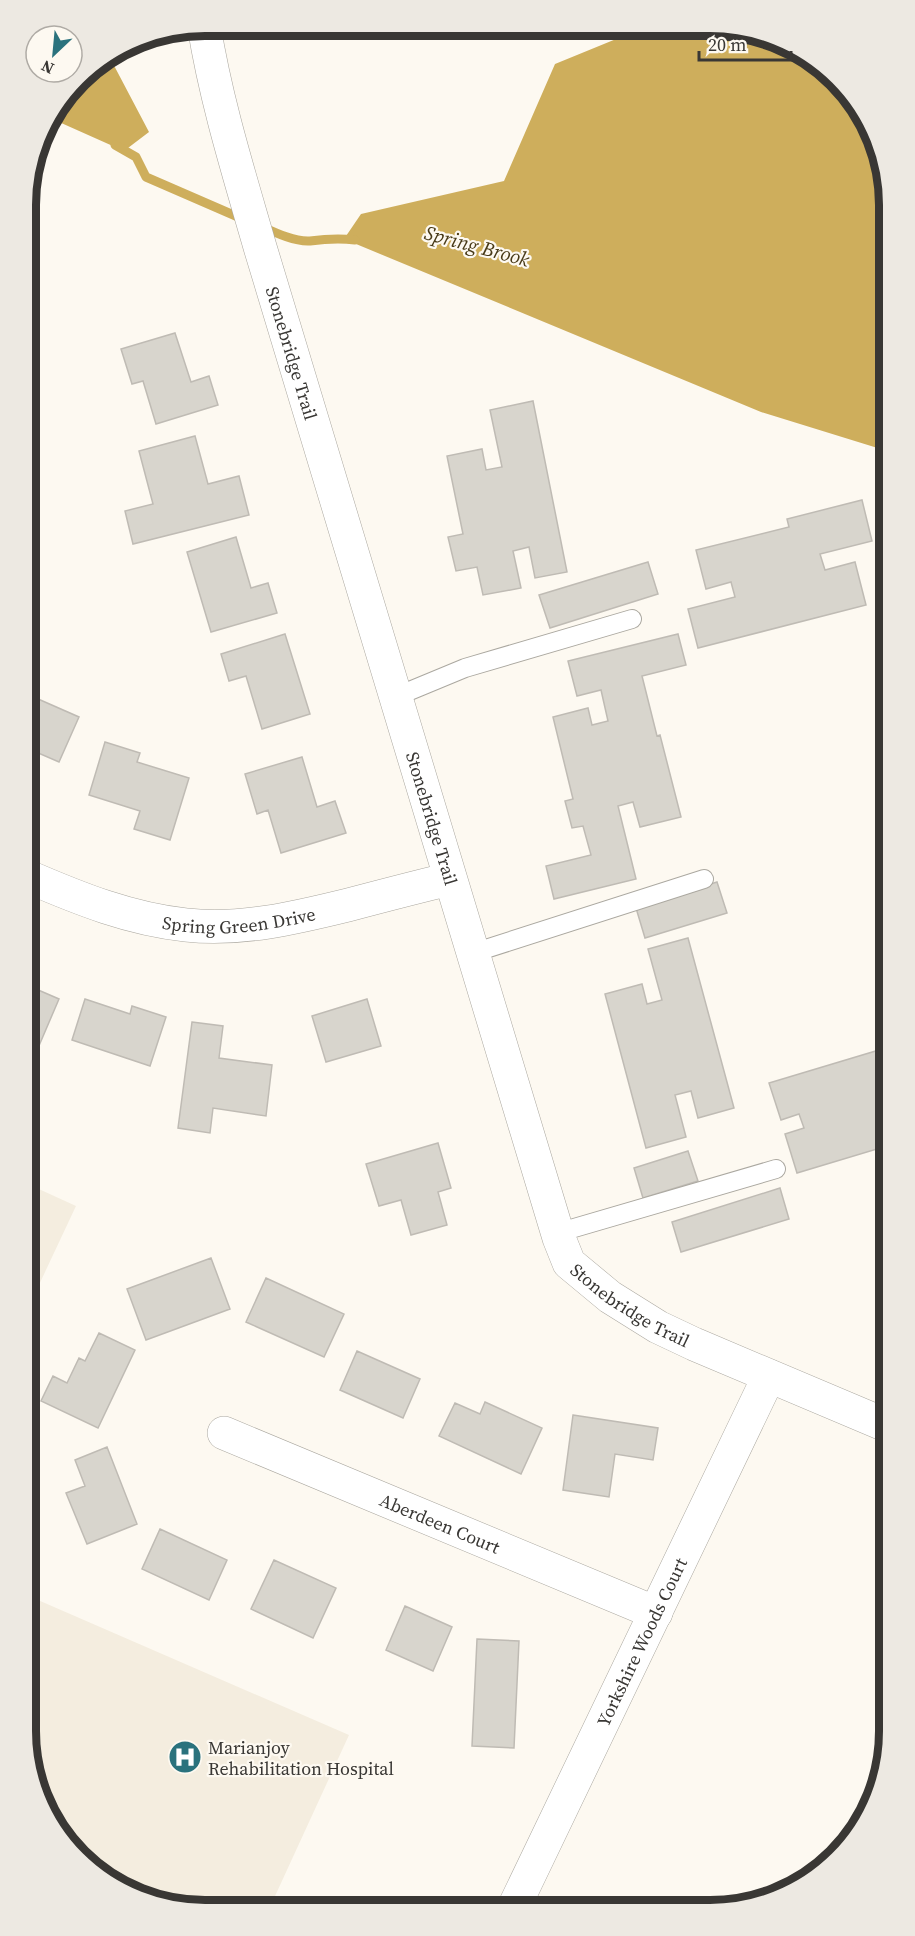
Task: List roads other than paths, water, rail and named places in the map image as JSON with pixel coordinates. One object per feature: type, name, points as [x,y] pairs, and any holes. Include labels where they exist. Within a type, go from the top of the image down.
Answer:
[{"type":"street","name":"Stonebridge Trail","points":[[206,36],[232,150],[260,247],[557,1233],[569,1263],[610,1297],[658,1327],[879,1422]]},
{"type":"street","name":"Spring Green Drive","points":[[36,880],[85,901],[127,914],[185,925],[210,927],[246,926],[292,919],[450,879]]},
{"type":"street","name":"Yorkshire Woods Court","points":[[517,1900],[769,1376]]},
{"type":"street","name":"Aberdeen Court","points":[[224,1433],[656,1613]]},
{"type":"lane","points":[[395,697],[465,668],[632,619]]},
{"type":"lane","points":[[473,953],[704,879]]},
{"type":"lane","points":[[557,1233],[776,1168]]},
{"type":"water","points":[[623,36],[721,36],[743,39],[785,53],[830,85],[856,120],[866,140],[878,183],[879,448],[761,412],[344,239],[361,214],[504,181],[555,64]]},
{"type":"water","points":[[113,63],[149,132],[124,151],[58,122],[85,85]]},
{"type":"waterway","name":"Spring Brook","points":[[115,145],[136,157],[146,177],[245,220]]},
{"type":"waterway","name":"Spring Brook","points":[[263,227],[298,240],[355,240]]},
{"type":"place","name":"Marianjoy Rehabilitation Hospital","points":[[185,1757]]}]
